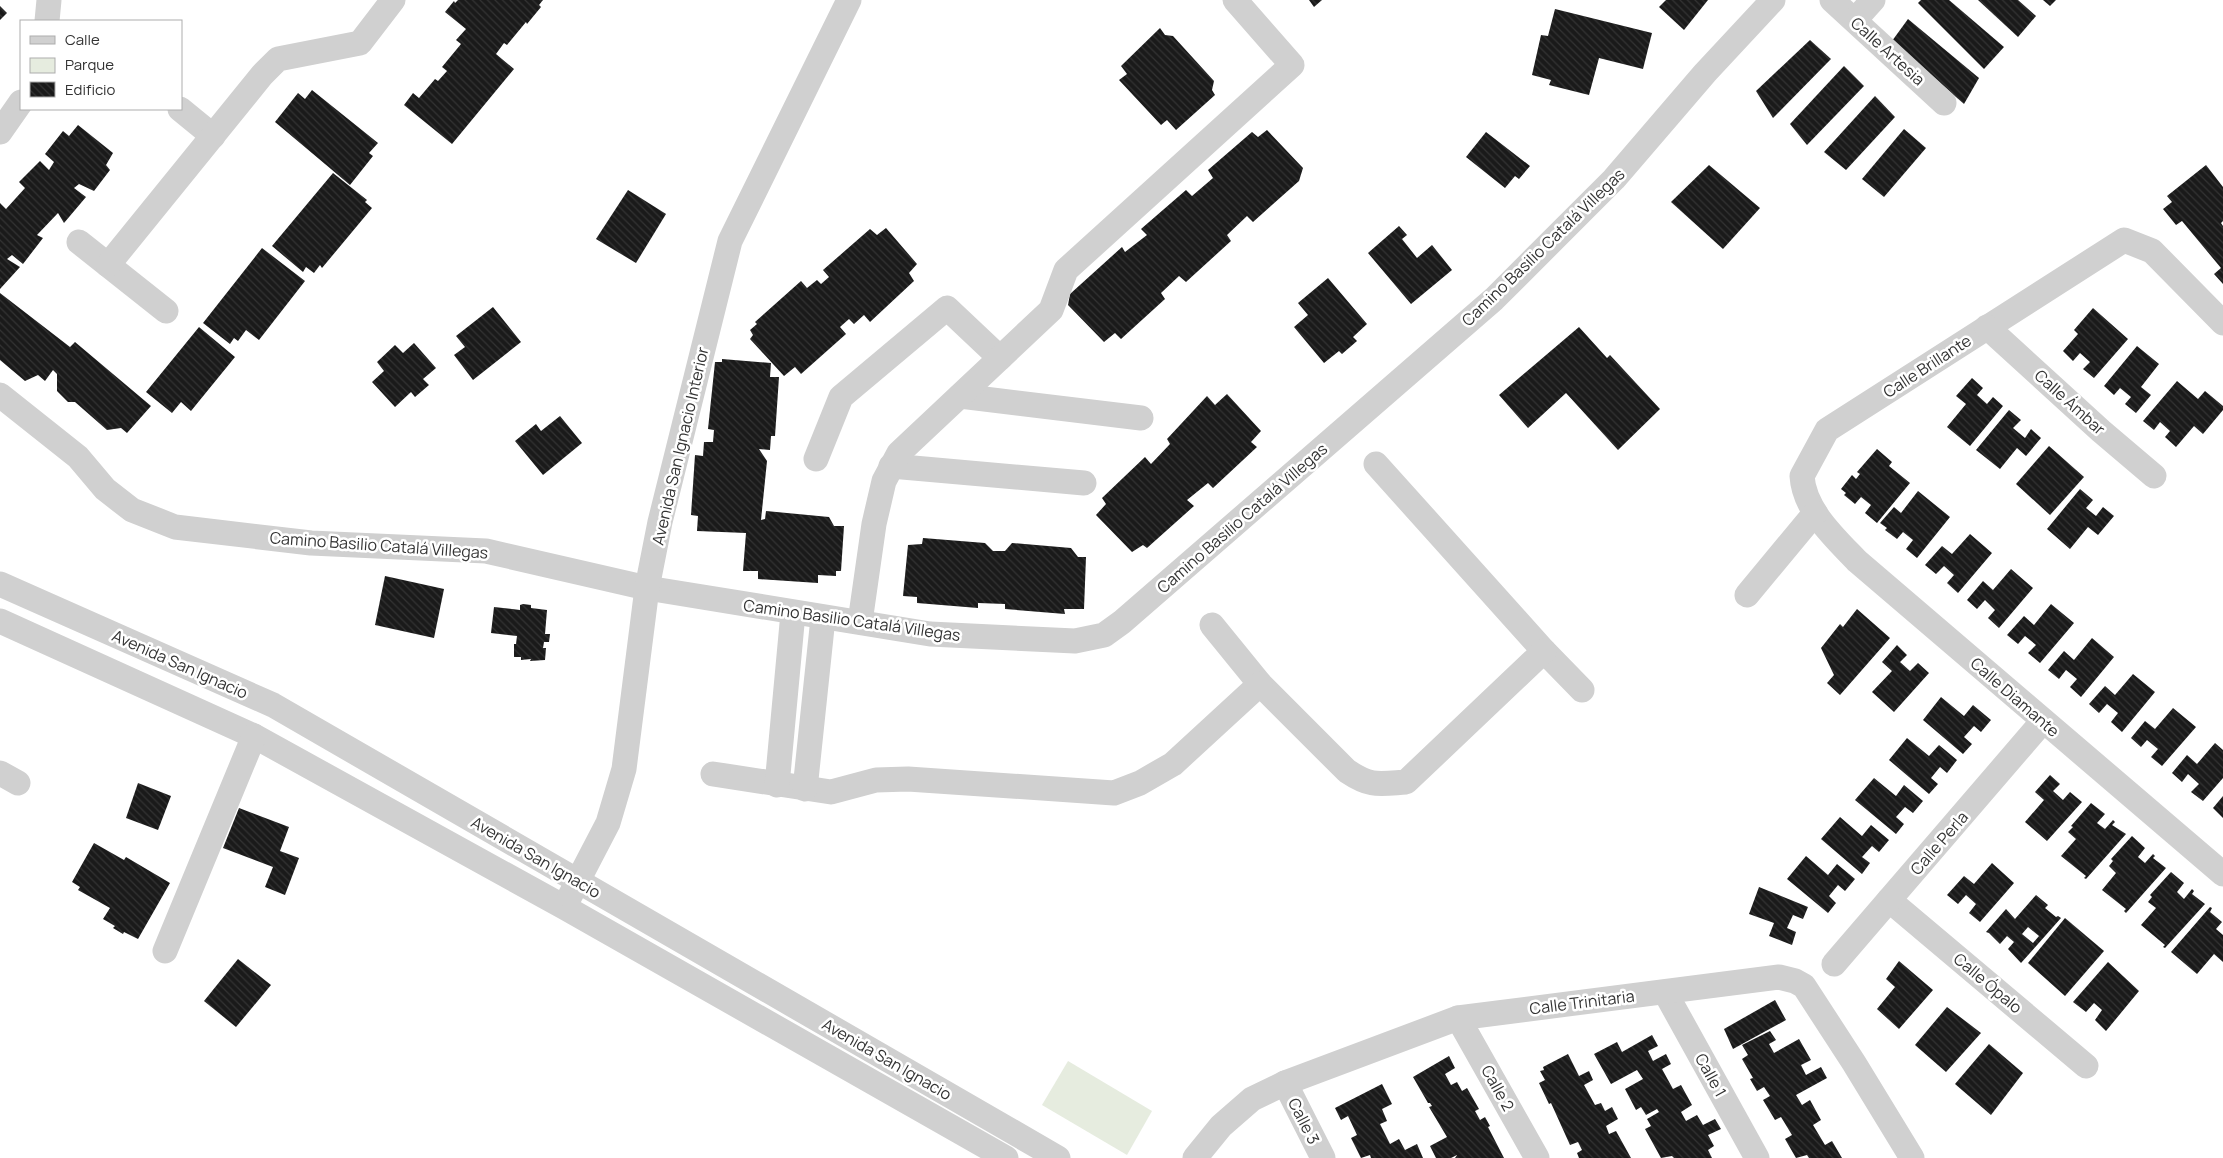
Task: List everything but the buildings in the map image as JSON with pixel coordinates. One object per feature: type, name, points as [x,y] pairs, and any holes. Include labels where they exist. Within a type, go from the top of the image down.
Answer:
[{"type":"street","points":[[47,20],[49,0]]},
{"type":"street","points":[[108,265],[262,75],[278,59],[360,44],[393,0]]},
{"type":"street","name":"Avenida San Ignacio Interior","points":[[564,907],[608,823],[624,769],[647,588],[660,522],[730,240],[849,0]]},
{"type":"street","points":[[860,622],[874,524],[884,481],[899,453],[1051,310],[1066,270],[1292,64],[1235,0]]},
{"type":"street","name":"Camino Basilio Catalá Villegas","points":[[0,394],[78,457],[105,489],[132,510],[175,527],[311,543],[486,551],[647,588],[930,634],[1075,641],[1104,635],[1122,622],[1494,299],[1614,179],[1705,73],[1773,0]]},
{"type":"street","name":"Calle Artesia","points":[[1832,0],[1944,103]]},
{"type":"street","points":[[1854,20],[1873,0]]},
{"type":"street","points":[[0,132],[20,103]]},
{"type":"street","points":[[181,110],[213,136]]},
{"type":"street","name":"Calle Brillante","points":[[1811,504],[1802,476],[1827,430],[2124,240],[2152,251],[2223,323]]},
{"type":"street","points":[[79,242],[166,311]]},
{"type":"street","points":[[816,459],[841,397],[947,308],[1000,358]]},
{"type":"street","name":"Calle Ámbar","points":[[1987,327],[2101,431],[2154,476]]},
{"type":"street","points":[[960,396],[1141,418]]},
{"type":"street","points":[[1376,464],[1544,651],[1582,690]]},
{"type":"street","points":[[891,466],[1084,482]]},
{"type":"street","points":[[1747,595],[1811,504]]},
{"type":"street","name":"Calle Diamante","points":[[1811,504],[1858,561],[2223,874]]},
{"type":"street","name":"Avenida San Ignacio","points":[[0,584],[273,706],[1058,1158]]},
{"type":"street","points":[[777,785],[793,613]]},
{"type":"street","points":[[805,789],[823,618]]},
{"type":"street","name":"Avenida San Ignacio","points":[[0,621],[254,736],[564,907],[1006,1158]]},
{"type":"street","points":[[1212,625],[1260,684],[1347,771],[1364,782],[1382,784],[1406,782],[1544,651]]},
{"type":"street","points":[[713,774],[831,792],[876,780],[908,779],[1114,793],[1140,782],[1173,764],[1260,684]]},
{"type":"street","name":"Calle Perla","points":[[1834,964],[2043,721]]},
{"type":"street","points":[[165,951],[254,736]]},
{"type":"street","name":"Calle Ópalo","points":[[1889,900],[2086,1066]]},
{"type":"street","name":"Calle Trinitaria","points":[[1195,1158],[1221,1126],[1252,1099],[1285,1083],[1458,1018],[1779,977],[1795,981],[1804,986],[1912,1158]]},
{"type":"street","name":"Calle 1","points":[[1665,992],[1757,1158]]},
{"type":"street","name":"Calle 2","points":[[1458,1018],[1537,1158]]},
{"type":"street","name":"Calle 3","points":[[1285,1083],[1323,1158]]},
{"type":"green space","points":[[1068,1061],[1152,1111],[1127,1155],[1042,1105]]}]
